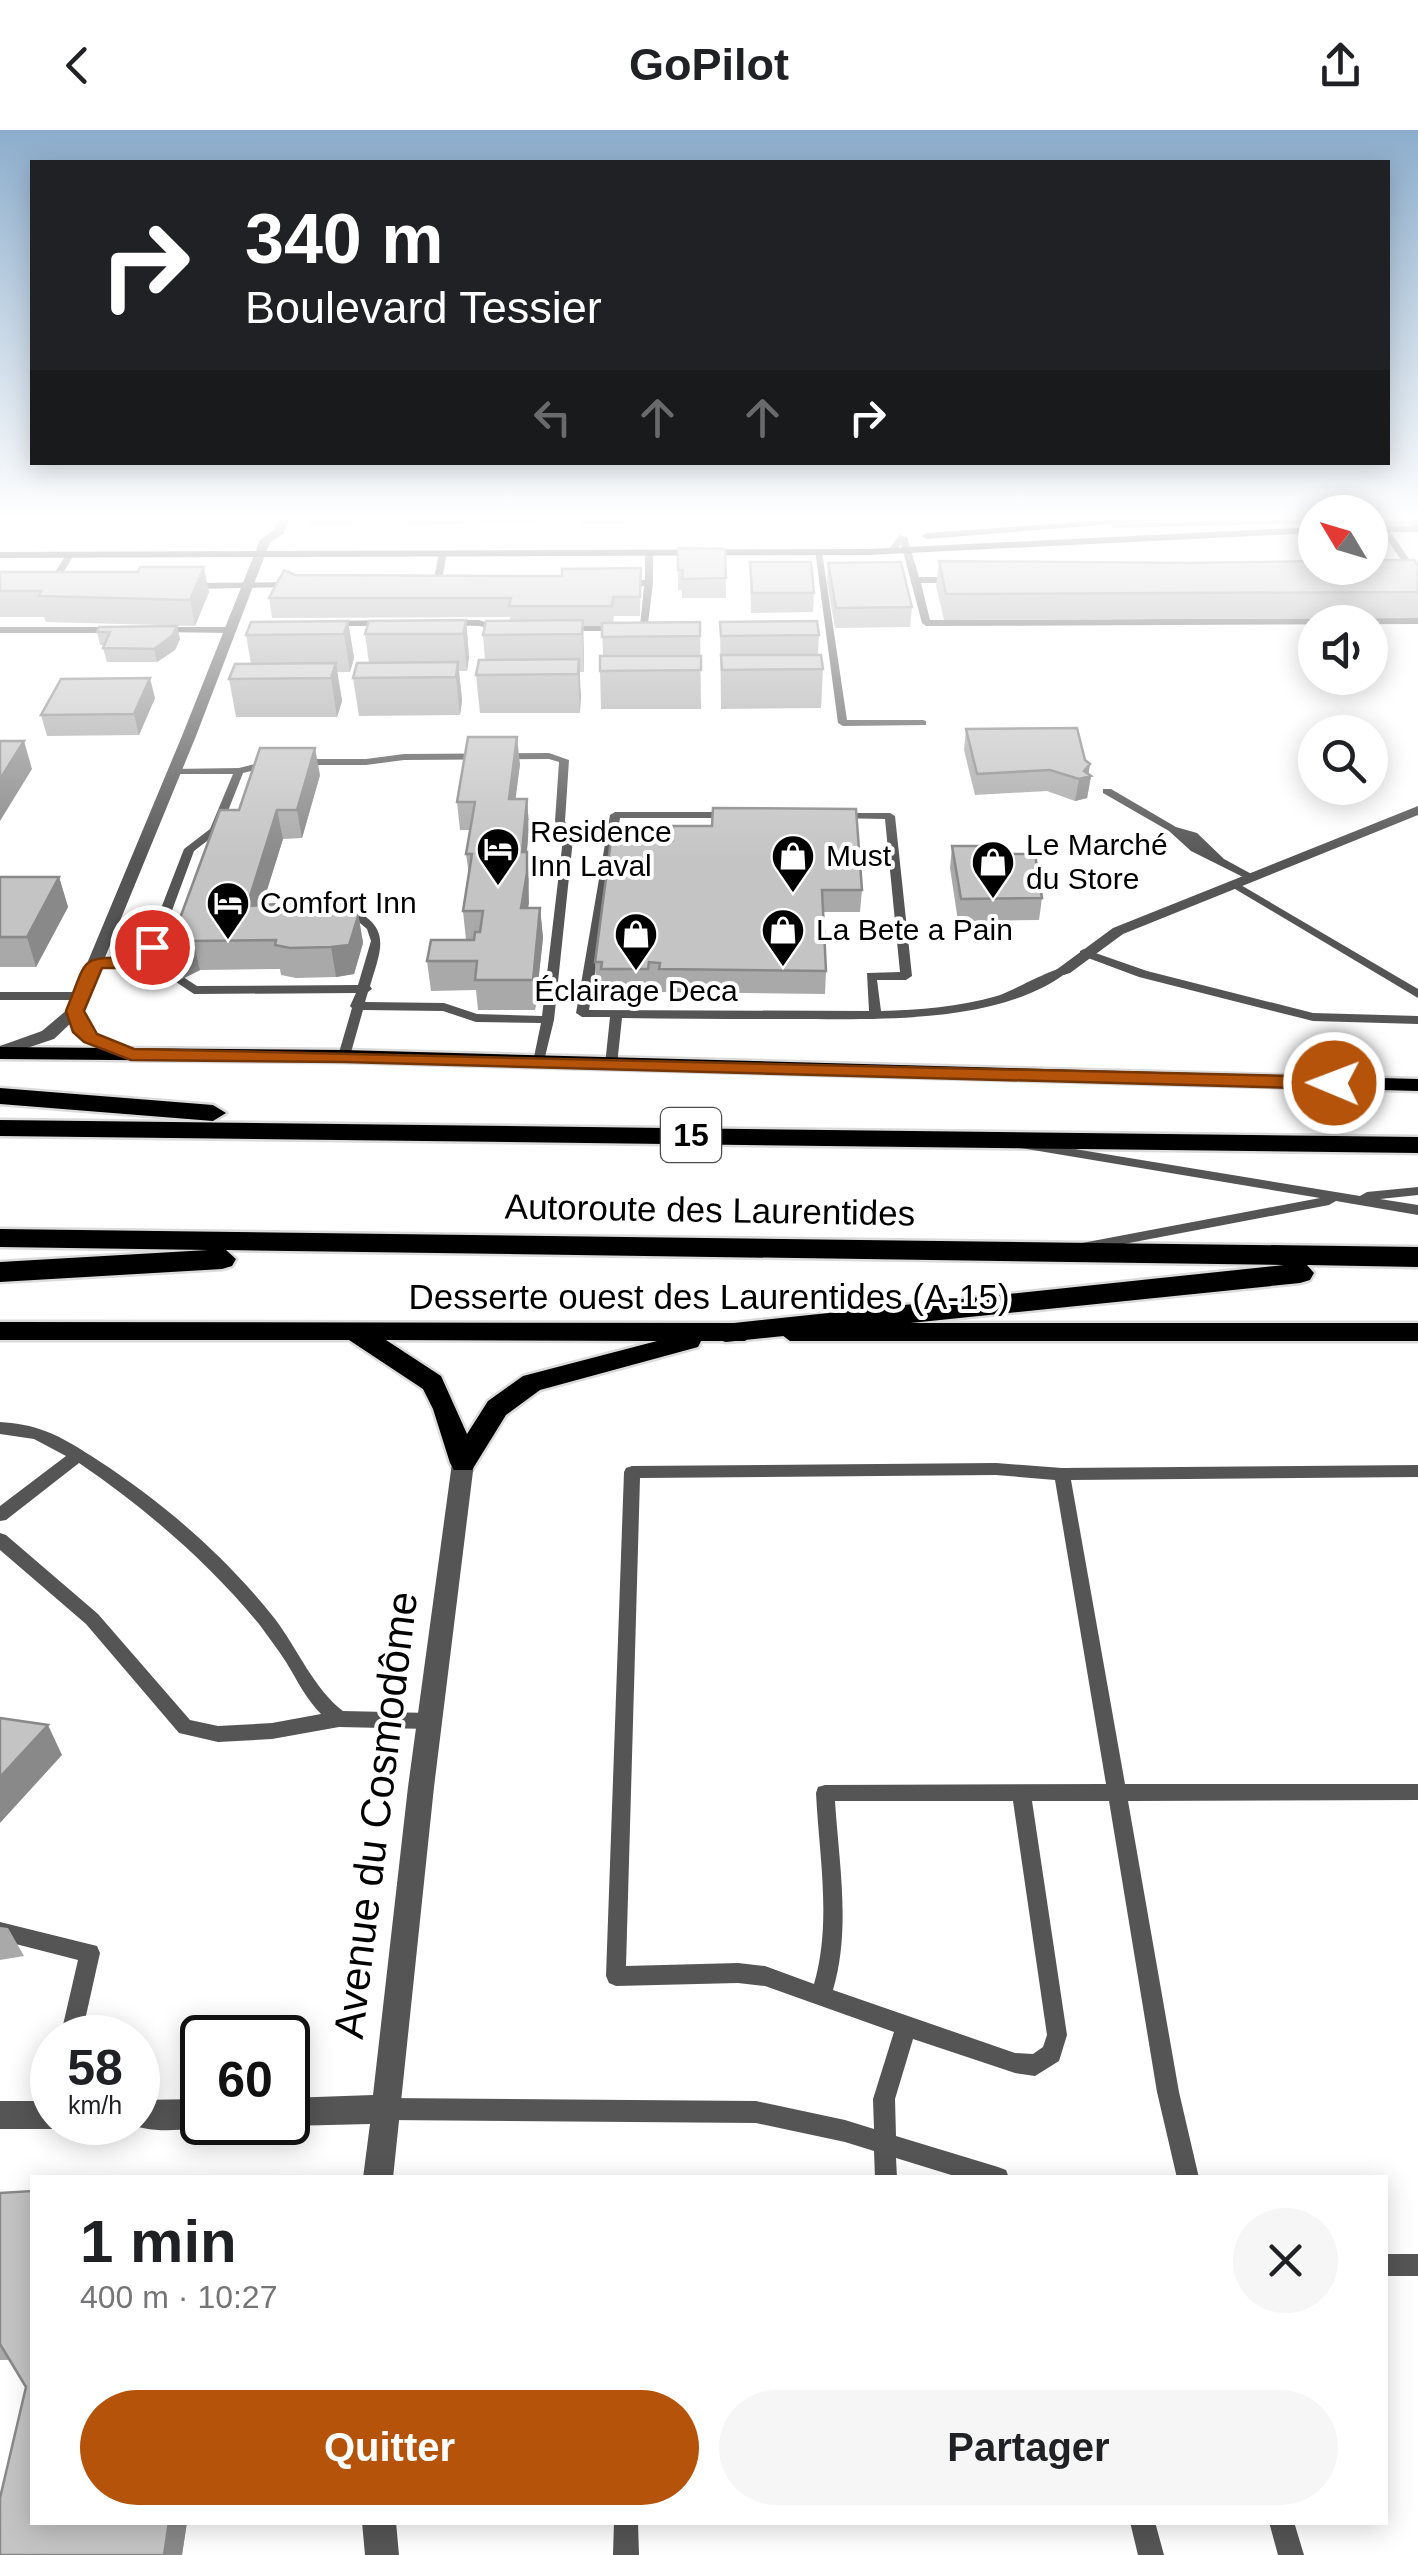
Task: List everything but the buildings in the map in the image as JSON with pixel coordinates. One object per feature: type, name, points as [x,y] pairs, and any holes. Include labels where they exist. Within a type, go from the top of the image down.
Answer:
[{"type":"highway","points":[[0,1096],[395,1132]]},
{"type":"highway","name":"Autoroute des Laurentides","points":[[0,1128],[1418,1145]]},
{"type":"highway","name":"Autoroute des Laurentides","points":[[0,1238],[1418,1259]]},
{"type":"highway","points":[[0,1272],[479,1244]]},
{"type":"highway","points":[[726,1332],[1418,1259]]},
{"type":"main road","points":[[0,1052],[344,1056],[1418,1085]]},
{"type":"main road","name":"Desserte ouest des Laurentides (A-15)","points":[[0,1332],[1418,1332]]},
{"type":"main road","points":[[355,1332],[432,1383],[446,1409],[463,1463]]},
{"type":"main road","points":[[463,1463],[497,1408],[532,1384],[726,1332]]},
{"type":"street","points":[[0,1052],[48,1035],[78,1004],[230,633]]},
{"type":"street","points":[[1064,970],[1118,931],[1418,810]]},
{"type":"street","points":[[78,1004],[87,1036],[131,1054]]},
{"type":"street","name":"Avenue du Cosmodôme","points":[[378,2175],[463,1463]]},
{"type":"street","points":[[310,2111],[386,2109]]},
{"type":"street","points":[[0,2114],[30,2114]]},
{"type":"street","points":[[379,2525],[382,2555]]},
{"type":"lane","points":[[830,633],[844,724],[923,723]]},
{"type":"lane","points":[[174,771],[239,770],[262,762],[366,762],[404,757],[549,756],[564,760],[560,821],[568,839],[548,1020],[539,1062]]},
{"type":"lane","points":[[146,964],[188,849],[214,831],[239,770]]},
{"type":"lane","points":[[1106,791],[1172,829],[1180,840],[1251,877]]},
{"type":"lane","points":[[741,816],[615,814],[582,1013],[948,1011],[1022,993],[1064,970]]},
{"type":"lane","points":[[818,816],[890,816],[906,976],[871,976],[875,1014]]},
{"type":"lane","points":[[1234,884],[1418,994]]},
{"type":"lane","points":[[344,1056],[378,941],[372,928],[353,912]]},
{"type":"lane","points":[[1084,953],[1143,974],[1313,1018],[1418,1020]]},
{"type":"lane","points":[[95,962],[146,964],[162,969]]},
{"type":"lane","points":[[179,980],[194,990],[366,988]]},
{"type":"lane","points":[[440,1006],[444,991]]},
{"type":"lane","points":[[0,996],[78,1004]]},
{"type":"lane","points":[[356,1006],[440,1006],[476,1018],[548,1020]]},
{"type":"lane","points":[[611,1065],[616,1014]]},
{"type":"lane","points":[[988,1139],[1418,1210]]},
{"type":"lane","points":[[1053,1252],[1340,1199],[1418,1191]]},
{"type":"lane","points":[[0,1428],[43,1436],[161,1518],[210,1562],[288,1648],[321,1706],[339,1719]]},
{"type":"lane","points":[[0,1515],[77,1456]]},
{"type":"lane","points":[[1020,1793],[1057,2035],[1055,2047],[1046,2059],[1027,2065],[751,1974],[616,1976],[632,1472],[1418,1471]]},
{"type":"lane","points":[[1062,1474],[1168,2092],[1187,2175]]},
{"type":"lane","points":[[0,1540],[92,1619],[185,1727],[218,1734],[272,1731],[339,1719],[430,1722]]},
{"type":"lane","points":[[822,1995],[829,1974],[831,1946],[825,1793],[1418,1792]]},
{"type":"lane","points":[[0,1931],[90,1953],[75,2015]]},
{"type":"lane","points":[[886,2175],[884,2099],[906,2026]]},
{"type":"lane","points":[[386,2109],[756,2112],[885,2142],[989,2175]]},
{"type":"lane","points":[[1388,2265],[1418,2265]]},
{"type":"lane","points":[[626,2525],[626,2555]]},
{"type":"lane","points":[[1143,2525],[1152,2555]]},
{"type":"lane","points":[[1282,2525],[1291,2555]]},
{"type":"place","name":"Residence Inn Laval","points":[[498,887]]},
{"type":"place","name":"Must","points":[[793,894]]},
{"type":"place","name":"Le Marché du Store","points":[[993,900]]},
{"type":"place","name":"Comfort Inn","points":[[228,941]]},
{"type":"place","name":"La Bete a Pain","points":[[783,968]]},
{"type":"place","name":"Éclairage Deca","points":[[636,972]]},
{"type":"route","points":[[152,947],[146,964],[95,962],[75,1011],[83,1032],[90,1038],[131,1054],[344,1056],[1334,1083]]}]
